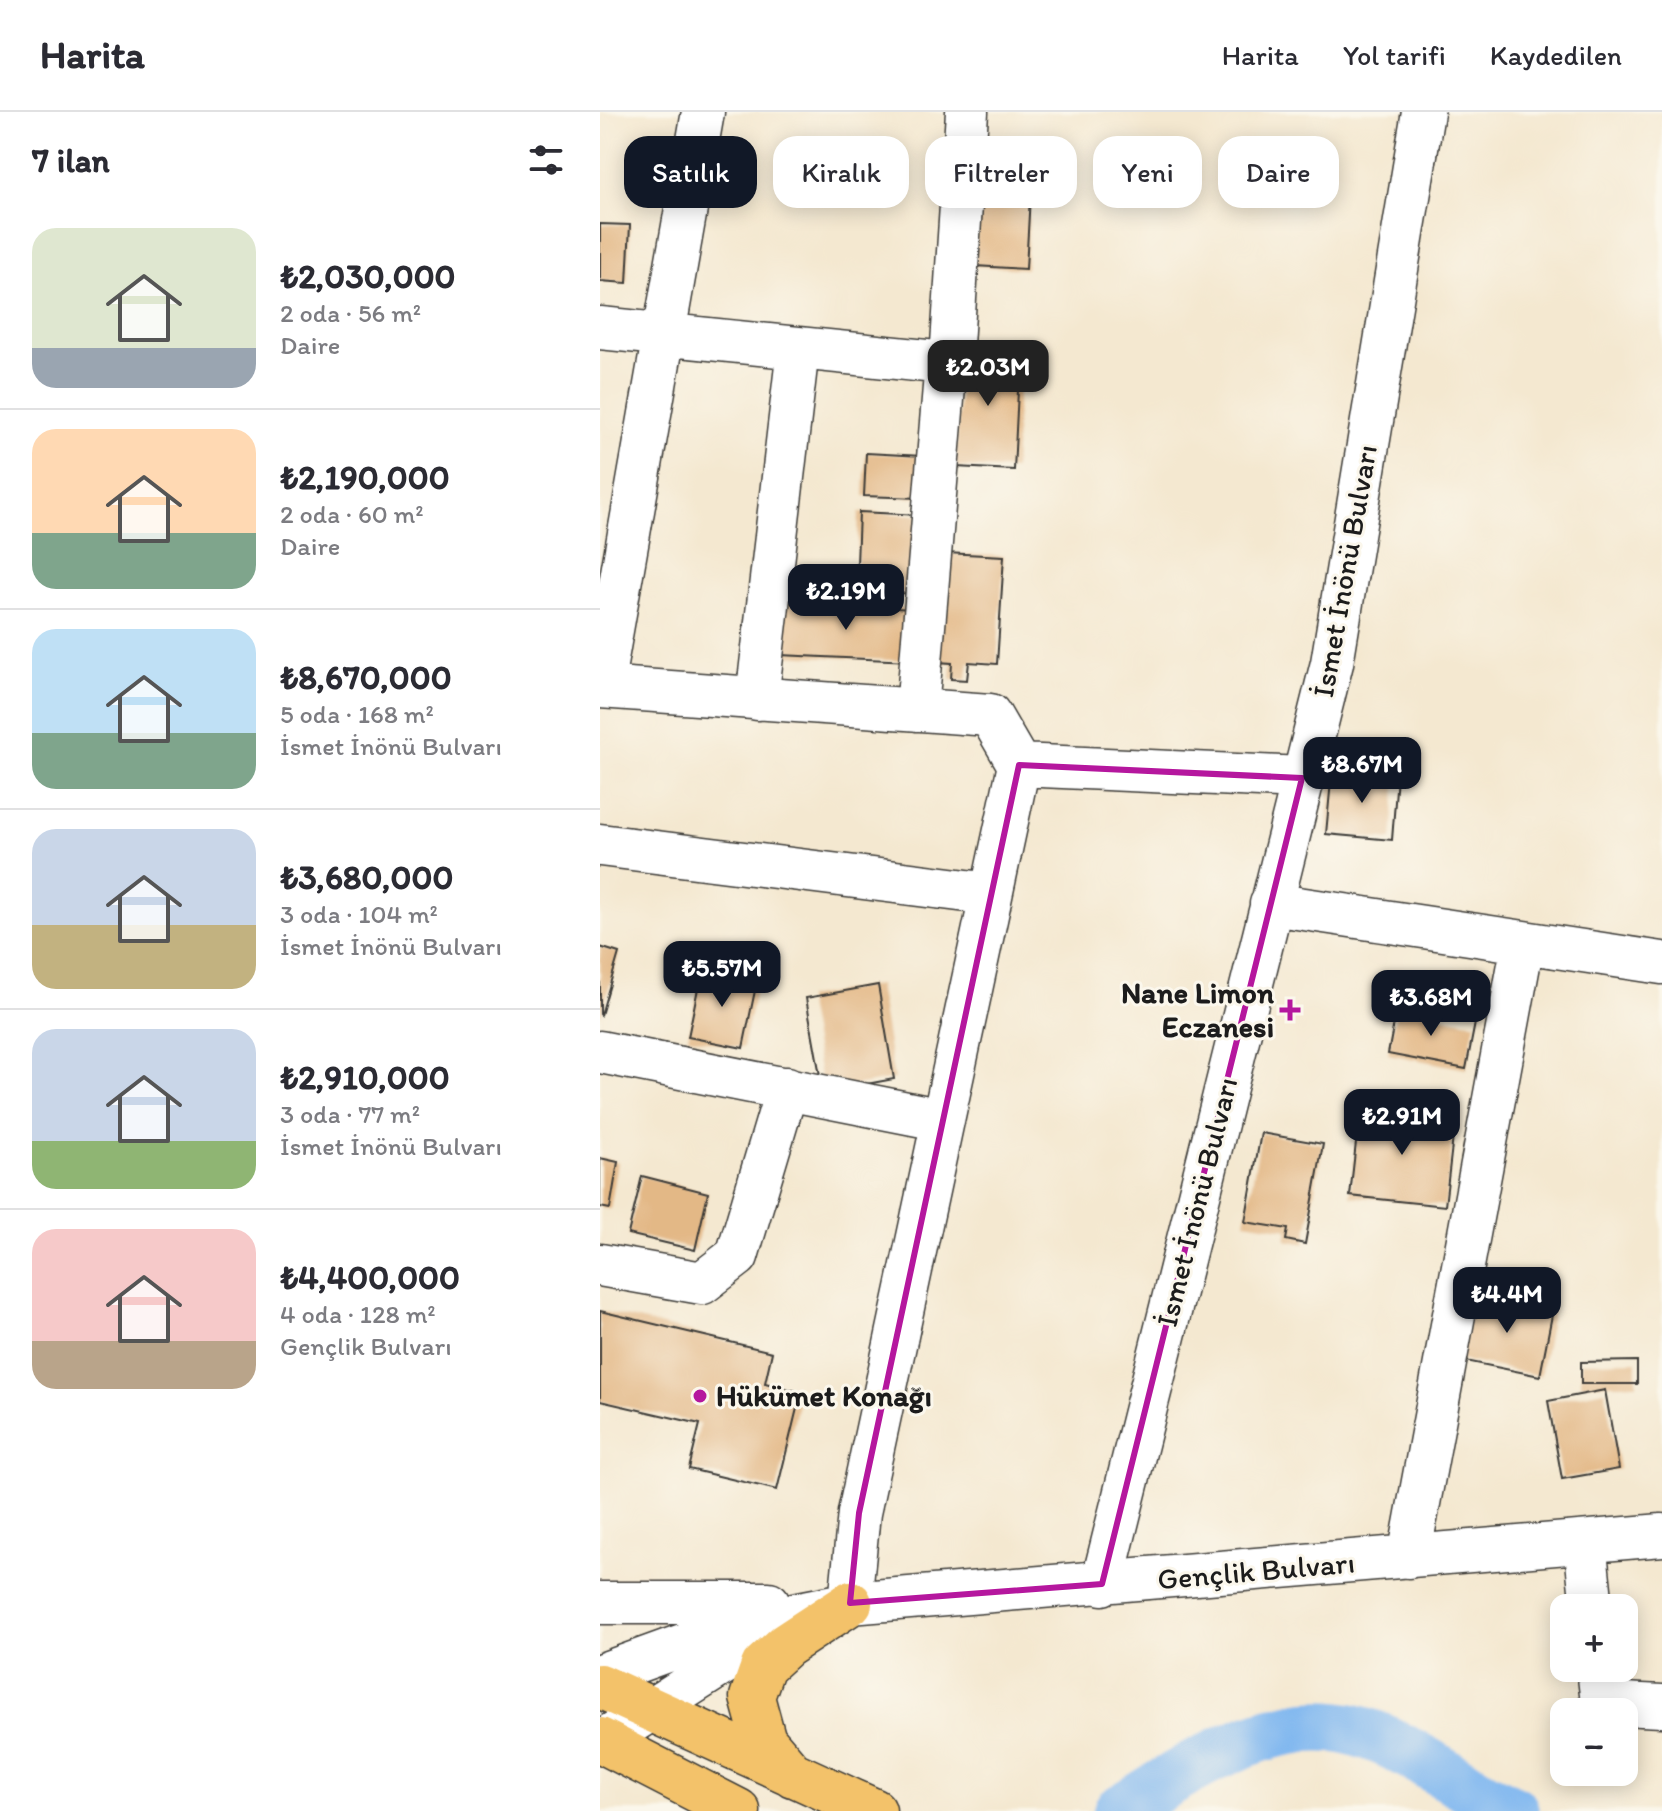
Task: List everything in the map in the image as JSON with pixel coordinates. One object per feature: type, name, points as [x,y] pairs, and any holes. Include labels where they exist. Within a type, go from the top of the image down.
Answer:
[{"type":"highway","points":[[795,1776],[764,1741],[752,1697],[763,1666],[786,1645],[850,1603]]},
{"type":"highway","points":[[600,1686],[874,1811]]},
{"type":"highway","points":[[601,1740],[738,1811]]},
{"type":"street","points":[[600,1603],[850,1603],[859,1513],[1019,765],[990,715],[601,687],[703,112]]},
{"type":"street","points":[[917,710],[946,363],[952,345],[967,112]]},
{"type":"street","name":"İsmet İnönü Bulvarı","points":[[1102,1584],[1332,663],[1423,112]]},
{"type":"street","points":[[600,328],[946,363]]},
{"type":"street","points":[[757,699],[798,349]]},
{"type":"street","points":[[1019,765],[1302,778]]},
{"type":"street","points":[[600,845],[991,894]]},
{"type":"street","points":[[1271,904],[1662,963]]},
{"type":"street","points":[[1409,1557],[1523,943]]},
{"type":"street","points":[[600,1052],[943,1120]]},
{"type":"street","points":[[600,1265],[702,1283],[737,1256],[787,1088]]},
{"type":"street","name":"Gençlik Bulvarı","points":[[600,1675],[738,1625],[850,1603],[1662,1535]]},
{"type":"street","points":[[1585,1542],[1591,1594]]},
{"type":"street","name":"Gençlik Bulvarı","points":[[601,1740],[754,1644],[850,1603]]},
{"type":"street","points":[[1600,1682],[1602,1703],[1662,1706]]},
{"type":"highlighted area","points":[[1019,765],[1302,778],[1271,904],[1102,1584],[850,1603],[859,1513]]},
{"type":"building","points":[[978,208],[1029,208],[1026,269],[975,266]]},
{"type":"building","points":[[600,224],[630,225],[627,283],[600,281]]},
{"type":"building","points":[[961,347],[1020,350],[1014,470],[956,467]]},
{"type":"building","points":[[866,453],[922,456],[920,498],[864,496]]},
{"type":"building","points":[[859,512],[920,515],[917,594],[856,591]]},
{"type":"building","points":[[945,553],[1004,556],[997,664],[969,662],[967,680],[951,679],[952,663],[938,662]]},
{"type":"building","points":[[783,602],[913,609],[910,661],[780,655]]},
{"type":"building","points":[[1332,770],[1397,776],[1392,840],[1326,834]]},
{"type":"building","points":[[600,947],[619,953],[601,1015],[600,1014]]},
{"type":"building","points":[[702,969],[757,981],[743,1048],[688,1037]]},
{"type":"building","points":[[878,985],[894,1079],[823,1092],[806,998]]},
{"type":"building","points":[[1397,1007],[1475,1023],[1466,1069],[1388,1054]]},
{"type":"building","points":[[1360,1107],[1455,1119],[1445,1206],[1350,1196]]},
{"type":"building","points":[[1261,1133],[1323,1144],[1305,1244],[1286,1240],[1288,1229],[1245,1222]]},
{"type":"building","points":[[600,1158],[618,1162],[610,1209],[600,1207]]},
{"type":"building","points":[[642,1176],[708,1193],[695,1250],[628,1234]]},
{"type":"building","points":[[1474,1295],[1553,1310],[1540,1376],[1461,1360]]},
{"type":"building","name":"Hükümet Konağı","points":[[600,1311],[772,1352],[765,1383],[801,1392],[777,1490],[689,1469],[700,1424],[600,1401]]},
{"type":"building","points":[[1637,1361],[1637,1384],[1581,1384],[1581,1362]]},
{"type":"building","points":[[1605,1390],[1619,1469],[1562,1479],[1548,1401]]},
{"type":"waterway","points":[[1119,1811],[1214,1755],[1283,1730],[1318,1726],[1354,1730],[1390,1743],[1513,1811]]},
{"type":"place","name":"Nane Limon Eczanesi","points":[[1290,1010]]},
{"type":"place","name":"Hükümet Konağı","points":[[700,1396]]}]
